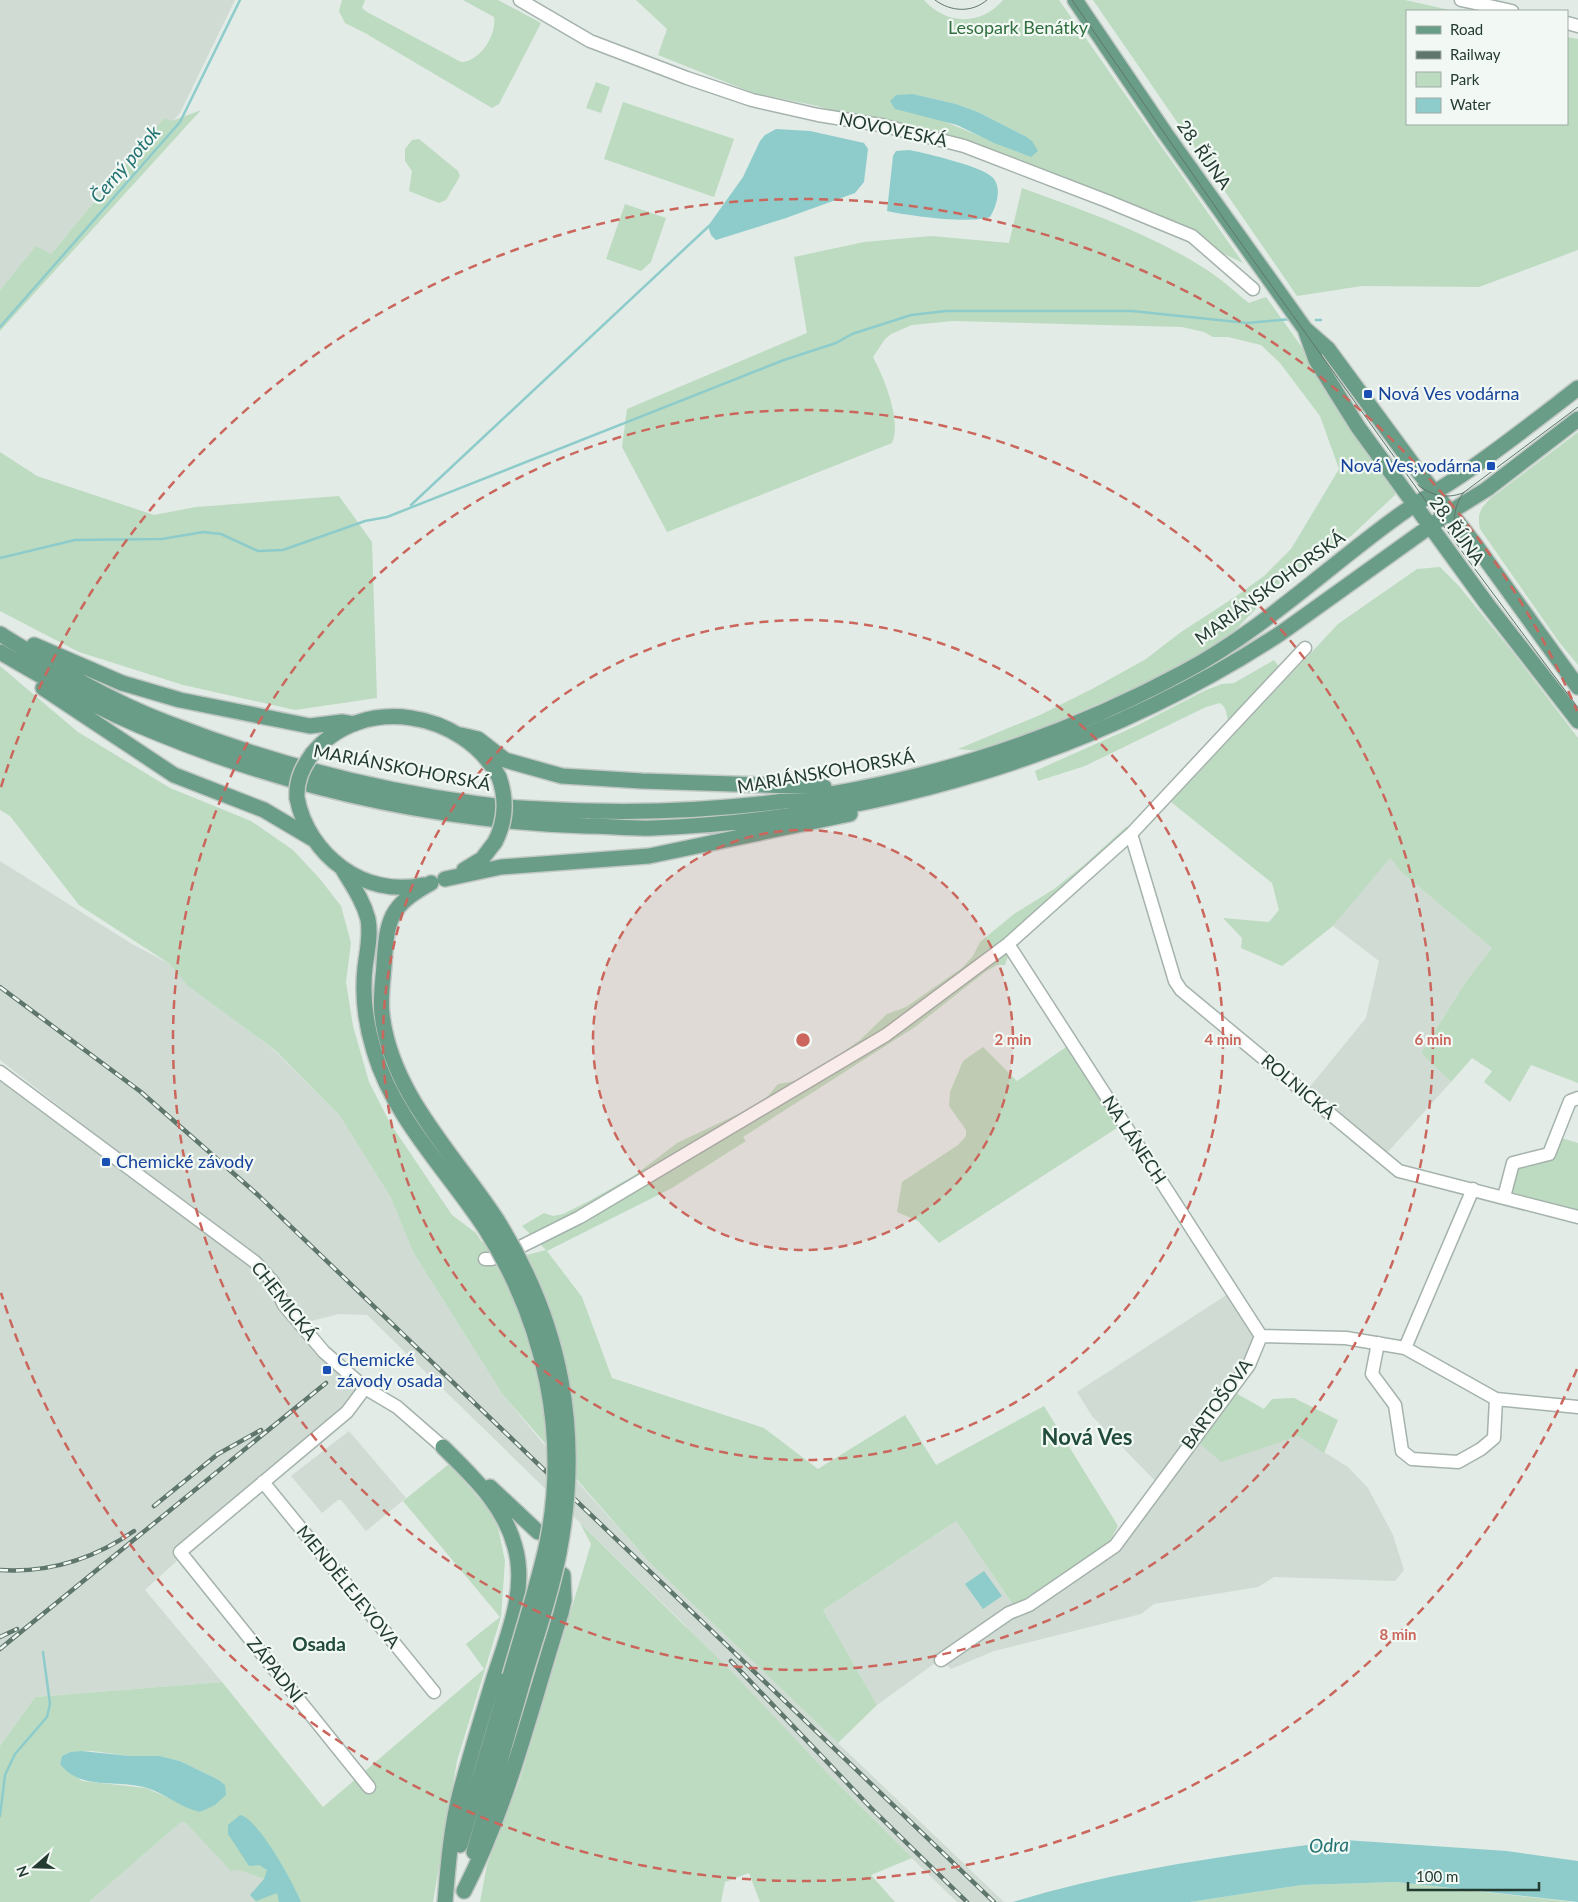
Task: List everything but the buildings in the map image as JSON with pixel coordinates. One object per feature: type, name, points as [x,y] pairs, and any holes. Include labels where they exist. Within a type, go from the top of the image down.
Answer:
[{"type":"main road","name":"28. ŘÍJNA","points":[[1074,0],[1159,125],[1293,312],[1305,330],[1316,360],[1353,418],[1448,552],[1578,720]]},
{"type":"main road","name":"28. ŘÍJNA","points":[[1305,330],[1328,349],[1578,688]]},
{"type":"main road","name":"MARIÁNSKOHORSKÁ","points":[[0,634],[68,676],[166,723],[292,765],[347,780],[435,798],[528,809],[650,812],[766,805],[906,787],[1051,734],[1185,672],[1232,643],[1267,618],[1394,519],[1463,474],[1578,388]]},
{"type":"main road","name":"MARIÁNSKOHORSKÁ","points":[[0,654],[60,688],[156,733],[247,766],[346,794],[434,812],[526,824],[652,828],[767,818],[1027,759],[1155,705],[1253,651],[1334,597],[1430,526],[1487,489],[1578,419]]},
{"type":"main road","points":[[1400,548],[1416,544],[1432,544],[1448,552]]},
{"type":"main road","points":[[0,630],[122,683],[180,700],[310,726],[342,722],[354,724]]},
{"type":"main road","points":[[0,654],[59,699],[174,775],[264,810],[312,839],[342,868],[362,903],[368,922],[370,936],[365,967],[365,994],[370,1033],[380,1068],[395,1100],[415,1131],[491,1224]]},
{"type":"main road","points":[[312,839],[303,820],[297,798],[299,778],[312,754],[328,736],[354,724],[375,718],[416,718],[442,725],[461,735],[487,758],[499,777],[504,796],[504,814],[495,842],[482,859],[472,866],[412,894],[399,904],[389,924],[382,997],[385,1033],[394,1062],[408,1092],[491,1224],[503,1257],[529,1314],[546,1377],[555,1444],[555,1480],[546,1549],[517,1679],[463,1897]]},
{"type":"main road","points":[[342,868],[366,879],[395,886],[416,886],[501,867],[625,858],[687,850],[872,810],[906,787],[889,777],[846,785],[814,787],[562,776],[506,760],[478,739],[461,735]]},
{"type":"main road","points":[[444,1447],[483,1488],[501,1512],[516,1548],[518,1567],[518,1590],[511,1622],[459,1796],[446,1902]]},
{"type":"main road","points":[[444,1447],[514,1508],[538,1532]]},
{"type":"main road","points":[[463,1897],[478,1864],[508,1784],[532,1711],[564,1600],[562,1575]]},
{"type":"main road","points":[[446,1902],[465,1826],[517,1679]]},
{"type":"street","name":"NOVOVESKÁ","points":[[520,0],[590,41],[687,78],[752,100],[818,115],[881,125],[964,146],[1107,200],[1192,236],[1253,289]]},
{"type":"street","points":[[1461,0],[1507,10]]},
{"type":"street","points":[[522,1246],[580,1217],[886,1035],[1008,944],[1131,834],[1305,648]]},
{"type":"street","name":"ROLNICKÁ","points":[[1131,834],[1176,981],[1181,990],[1399,1171],[1578,1217]]},
{"type":"street","name":"NA LÁNECH","points":[[1008,944],[1261,1336]]},
{"type":"street","name":"CHEMICKÁ","points":[[0,1072],[255,1262],[273,1282],[284,1305],[324,1352],[365,1388],[396,1407],[444,1447]]},
{"type":"street","points":[[1504,1197],[1513,1163],[1549,1154],[1570,1101],[1578,1098]]},
{"type":"street","points":[[1405,1348],[1473,1189]]},
{"type":"street","points":[[1261,1336],[1346,1338],[1405,1348],[1496,1399],[1578,1407]]},
{"type":"street","name":"BARTOŠOVA","points":[[941,1660],[1010,1613],[1029,1605],[1115,1546],[1249,1365],[1261,1336]]},
{"type":"street","points":[[1378,1344],[1372,1374],[1395,1405],[1402,1451],[1412,1459],[1458,1462],[1481,1449],[1494,1438],[1496,1399]]},
{"type":"street","points":[[263,1482],[347,1412],[365,1388]]},
{"type":"street","name":"ZÁPADNÍ","points":[[263,1482],[180,1552],[369,1787]]},
{"type":"street","name":"MENDĚLEJEVOVA","points":[[263,1482],[434,1692]]},
{"type":"shaded area","points":[[0,0],[235,0],[180,113],[172,122],[164,118],[51,254],[36,247],[0,290]]},
{"type":"shaded area","points":[[1389,857],[1400,871],[1492,948],[1467,980],[1421,1053],[1451,1082],[1386,1154],[1308,1089],[1366,1018],[1379,961],[1333,926]]},
{"type":"shaded area","points":[[0,861],[132,944],[170,964],[188,985],[275,1051],[340,1116],[391,1198],[413,1252],[503,1395],[542,1442],[649,1562],[1004,1902],[957,1902],[864,1812],[681,1621],[367,1315],[339,1314],[307,1322],[323,1345],[372,1389],[367,1397],[263,1482],[145,1590],[222,1682],[35,1697],[0,1746],[0,1071],[39,1100],[104,1141],[0,1060]]},
{"type":"shaded area","points":[[1228,1294],[1256,1337],[1245,1362],[1189,1435],[1197,1441],[1262,1447],[1298,1436],[1348,1467],[1368,1488],[1393,1535],[1404,1570],[1395,1581],[1274,1577],[1258,1587],[1154,1604],[1141,1614],[994,1651],[951,1669],[941,1660],[1113,1546],[1159,1485],[1092,1416],[1077,1392]]},
{"type":"shaded area","points":[[349,1431],[406,1498],[366,1531],[341,1500],[338,1500],[322,1513],[291,1476]]},
{"type":"shaded area","points":[[956,1521],[1014,1606],[877,1705],[823,1610]]},
{"type":"shaded area","points":[[181,1822],[186,1823],[239,1870],[264,1879],[256,1902],[89,1902]]},
{"type":"green space","points":[[342,0],[365,0],[362,8],[367,12],[461,62],[475,58],[481,53],[490,39],[494,24],[494,17],[463,0],[498,0],[541,23],[499,104],[492,108],[345,23],[339,11]]},
{"type":"green space","name":"Lesopark Benátky","points":[[636,0],[924,0],[943,14],[963,19],[974,18],[984,14],[1003,0],[1059,0],[1243,263],[1106,198],[966,147],[813,105],[753,93],[658,55],[667,29]],"holes":[[[913,94],[956,104],[978,112],[1025,136],[1023,154],[943,121]]]},
{"type":"green space","points":[[1093,0],[1405,0],[1450,10],[1406,10],[1406,125],[1568,125],[1568,37],[1578,39],[1578,250],[1479,287],[1362,286],[1297,296]]},
{"type":"green space","points":[[596,82],[610,87],[601,113],[586,108]]},
{"type":"green space","points":[[623,102],[734,139],[714,197],[604,159]]},
{"type":"green space","points":[[201,110],[0,331],[0,290],[36,246],[51,254],[164,118],[172,121]]},
{"type":"green space","points":[[419,139],[458,171],[460,176],[446,200],[439,203],[409,191],[412,171],[405,161],[405,149],[412,140]]},
{"type":"green space","points":[[1022,188],[1120,225],[1168,247],[1213,274],[1249,303],[1266,297],[1301,346],[1394,488],[1395,495],[1351,536],[1287,576],[1227,639],[1148,682],[1045,727],[978,751],[958,749],[1040,715],[1146,659],[1181,632],[1264,576],[1291,549],[1339,469],[1320,416],[1280,363],[1261,345],[1228,337],[1213,337],[1204,332],[1182,327],[953,321],[912,325],[891,334],[885,339],[873,357],[882,376],[893,412],[895,434],[892,443],[667,532],[622,447],[627,409],[807,333],[794,257],[864,242],[931,236],[1009,243]]},
{"type":"green space","points":[[625,204],[666,218],[651,262],[641,271],[606,259]]},
{"type":"green space","points":[[1578,432],[1578,665],[1559,642],[1480,529],[1479,515],[1484,505],[1491,498]]},
{"type":"green space","points":[[0,452],[37,476],[154,515],[196,507],[339,496],[372,542],[377,698],[295,710],[183,685],[79,652],[0,611]]},
{"type":"green space","points":[[1440,567],[1458,585],[1515,655],[1578,738],[1578,1083],[1531,1065],[1510,1102],[1484,1082],[1492,1071],[1472,1058],[1451,1082],[1421,1053],[1467,980],[1492,948],[1400,871],[1390,858],[1333,926],[1282,966],[1241,948],[1242,938],[1223,918],[1269,922],[1279,910],[1272,883],[1171,802],[1338,624],[1417,569]]},
{"type":"green space","points":[[1274,660],[1280,668],[1228,720],[1225,709],[1220,703],[1206,707],[1085,766],[1038,781],[1035,771],[1136,726],[1206,690],[1222,684],[1234,683]]},
{"type":"green space","points":[[0,666],[78,732],[170,788],[251,821],[293,850],[320,879],[341,906],[351,943],[346,982],[353,1026],[369,1082],[390,1123],[452,1215],[476,1233],[481,1241],[511,1259],[546,1250],[522,1226],[544,1213],[553,1216],[563,1214],[589,1201],[635,1175],[677,1143],[753,1107],[767,1097],[778,1084],[795,1081],[839,1055],[860,1040],[887,1014],[906,1007],[962,968],[973,956],[980,942],[1014,914],[1054,889],[1127,826],[1126,839],[1013,940],[1005,965],[997,965],[985,972],[915,1027],[743,1137],[746,1141],[672,1188],[547,1251],[582,1297],[612,1378],[764,1428],[818,1469],[905,1415],[936,1465],[1044,1406],[1118,1526],[1109,1542],[1014,1606],[956,1521],[823,1610],[877,1705],[838,1743],[649,1562],[503,1395],[413,1252],[391,1198],[340,1116],[276,1051],[187,985],[170,964],[79,905],[10,816],[0,810]]},
{"type":"green space","points":[[1069,1045],[1120,1126],[939,1243],[918,1221],[897,1212],[902,1182],[958,1145],[966,1136],[966,1130],[949,1106],[950,1092],[963,1061],[983,1047],[1017,1081]]},
{"type":"green space","points":[[1555,1136],[1578,1143],[1578,1212],[1511,1193],[1517,1166],[1543,1159]]},
{"type":"green space","points":[[1234,1392],[1264,1409],[1272,1399],[1294,1398],[1338,1420],[1324,1453],[1298,1436],[1221,1462],[1197,1441]]},
{"type":"green space","points":[[449,1464],[496,1518],[505,1561],[501,1617],[457,1761],[433,1902],[256,1902],[250,1895],[264,1879],[239,1870],[231,1871],[186,1823],[181,1822],[89,1902],[0,1902],[0,1746],[35,1697],[222,1682],[323,1807],[484,1669],[466,1644],[500,1617],[403,1501]],"holes":[[[92,1751],[131,1756],[160,1756],[180,1761],[219,1780],[225,1785],[215,1804],[200,1812],[146,1788],[82,1781],[60,1764],[62,1756],[70,1752]]]},
{"type":"green space","points":[[580,1523],[733,1673],[828,1774],[912,1858],[871,1875],[895,1902],[760,1902],[749,1873],[725,1882],[721,1902],[480,1902],[487,1865],[519,1782],[591,1544]]},
{"type":"green space","points":[[1397,1882],[1573,1902],[1190,1902],[1302,1885]]},
{"type":"water","points":[[913,94],[956,104],[978,112],[1025,136],[1032,141],[1038,151],[1031,157],[994,143],[957,125],[895,109],[890,101],[896,95]]},
{"type":"water","points":[[776,129],[810,131],[864,143],[868,149],[864,182],[855,193],[786,218],[716,240],[711,235],[708,226],[743,177],[760,141],[765,135]]},
{"type":"water","points":[[909,150],[968,165],[989,174],[994,179],[998,188],[996,203],[990,217],[968,220],[924,217],[887,211],[893,156],[896,151]]},
{"type":"water","points":[[984,1571],[1002,1596],[983,1609],[965,1584]]},
{"type":"water","points":[[81,1751],[131,1756],[160,1756],[180,1761],[219,1780],[225,1785],[226,1795],[215,1805],[200,1812],[147,1788],[136,1785],[100,1783],[78,1778],[60,1764],[62,1756],[70,1752]]},
{"type":"water","points":[[240,1815],[248,1819],[256,1827],[275,1853],[301,1902],[279,1902],[277,1893],[256,1901],[250,1895],[264,1879],[267,1870],[259,1865],[249,1866],[228,1834],[228,1825]]},
{"type":"water","name":"Odra","points":[[1345,1840],[1507,1851],[1578,1861],[1578,1902],[1397,1882],[1302,1885],[1190,1902],[1013,1902],[1095,1880],[1178,1864]]},
{"type":"waterway","name":"Černý potok","points":[[0,327],[180,122],[240,0]]},
{"type":"waterway","points":[[411,505],[709,226]]},
{"type":"waterway","points":[[0,558],[75,540],[162,539],[203,532],[221,534],[258,551],[283,550],[365,521],[387,517],[784,360],[836,343],[852,334],[911,315],[946,311],[1132,311],[1247,323],[1291,319]]},
{"type":"waterway","points":[[1316,320],[1321,320]]},
{"type":"waterway","points":[[0,1816],[5,1775],[15,1754],[47,1717],[50,1704],[43,1652]]},
{"type":"tram line","points":[[935,0],[955,9],[968,9],[987,0]]},
{"type":"tram line","points":[[1072,0],[1228,225],[1466,557],[1578,708]]},
{"type":"tram line","points":[[1418,485],[1429,492],[1439,495],[1451,496],[1463,493],[1578,407]]},
{"type":"tram line","points":[[1457,541],[1454,528],[1455,515],[1458,503],[1464,492]]},
{"type":"railway","points":[[0,987],[141,1092],[258,1195],[994,1902]]},
{"type":"railway","points":[[0,1649],[326,1383]]},
{"type":"railway","points":[[154,1506],[218,1454],[261,1430]]},
{"type":"railway","points":[[0,1570],[36,1569],[70,1562],[103,1549],[134,1531]]},
{"type":"railway","points":[[0,1637],[17,1629]]},
{"type":"railway","points":[[731,1661],[871,1808],[967,1902]]},
{"type":"place","name":"Nová Ves vodárna","points":[[1368,394]]},
{"type":"place","name":"Nová Ves,vodárna","points":[[1491,466]]},
{"type":"place","name":"Chemické závody","points":[[106,1162]]},
{"type":"place","name":"Chemické závody osada","points":[[327,1370]]},
{"type":"district","name":"Nová Ves","points":[[1087,1437]]},
{"type":"district","name":"Osada","points":[[319,1644]]}]
